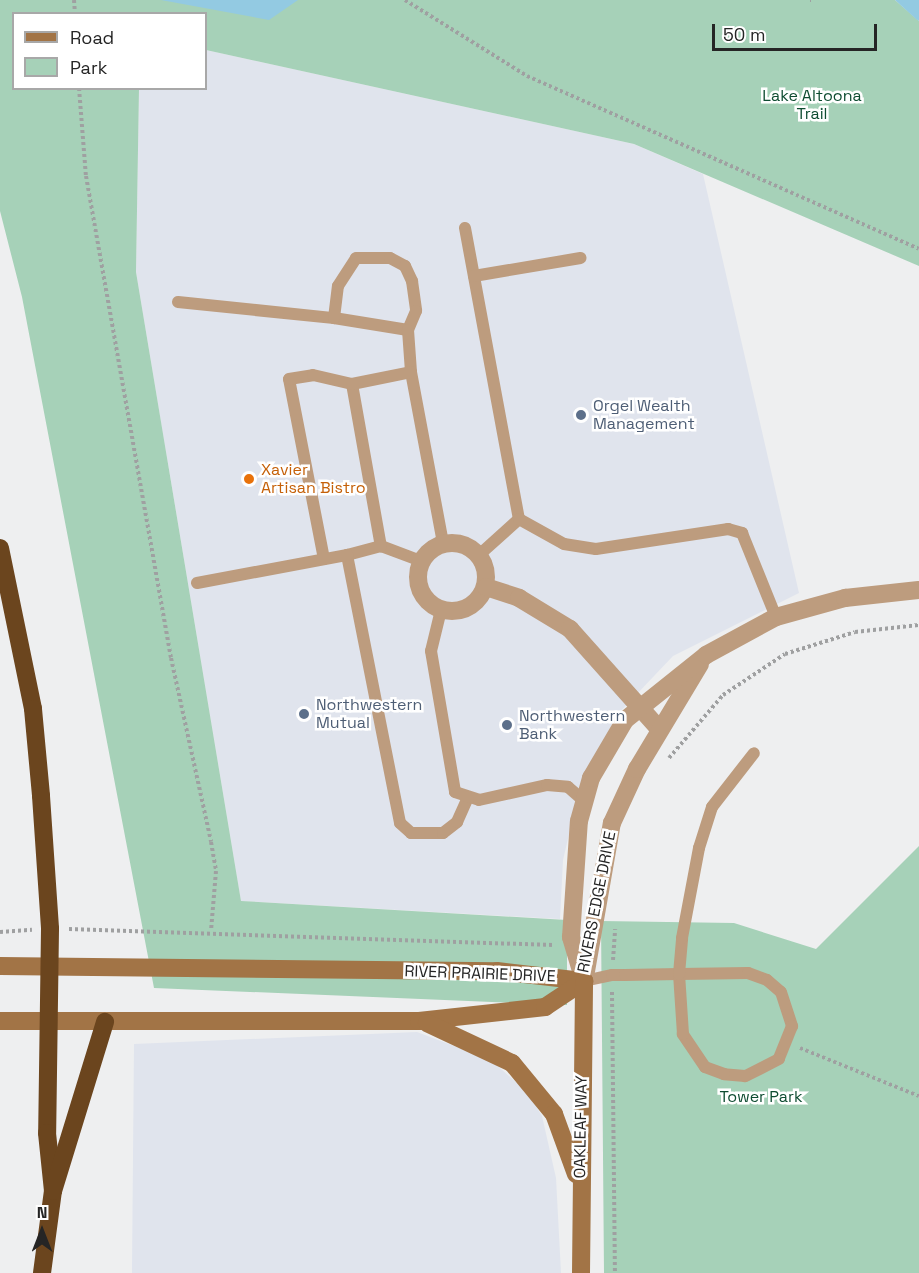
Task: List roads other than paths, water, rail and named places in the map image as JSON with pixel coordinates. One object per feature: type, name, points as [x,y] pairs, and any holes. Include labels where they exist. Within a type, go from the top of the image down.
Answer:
[{"type":"highway","points":[[0,548],[33,709],[50,967],[47,1133],[53,1191]]},
{"type":"highway","points":[[42,1273],[53,1191],[105,1022]]},
{"type":"street","points":[[443,543],[464,544],[479,555],[486,587],[468,608],[441,610],[420,589],[421,561],[443,543]]},
{"type":"street","points":[[486,587],[519,598],[570,629],[636,708],[659,729]]},
{"type":"street","name":"RIVERS EDGE DRIVE","points":[[584,981],[581,948],[583,800],[603,752],[636,708],[706,655],[776,617],[845,598],[919,590]]},
{"type":"street","name":"RIVERS EDGE DRIVE","points":[[581,948],[612,823],[659,729],[706,655]]},
{"type":"street","name":"RIVER PRAIRIE DRIVE","points":[[0,966],[497,971],[584,981]]},
{"type":"street","name":"RIVER PRAIRIE DRIVE","points":[[0,1021],[419,1021],[545,1007],[584,981]]},
{"type":"street","name":"OAKLEAF WAY","points":[[581,1273],[580,1184],[584,981]]},
{"type":"street","points":[[419,1021],[457,1033],[512,1062],[554,1114],[580,1184]]},
{"type":"lane","points":[[465,228],[519,519]]},
{"type":"lane","points":[[334,318],[345,269],[356,258],[390,258],[405,266],[412,281],[416,311],[408,330],[411,372],[443,543]]},
{"type":"lane","points":[[474,276],[580,258]]},
{"type":"lane","points":[[178,302],[334,318],[408,330]]},
{"type":"lane","points":[[324,559],[289,379],[313,375],[352,384],[411,372]]},
{"type":"lane","points":[[352,384],[381,546]]},
{"type":"lane","points":[[479,555],[519,519]]},
{"type":"lane","points":[[519,519],[564,544],[596,549],[728,529],[742,533],[776,617]]},
{"type":"lane","points":[[197,583],[347,555],[381,546],[421,561]]},
{"type":"lane","points":[[347,555],[400,823],[411,833],[443,833],[457,822],[467,800]]},
{"type":"lane","points":[[441,610],[431,651],[455,792],[467,800],[547,785],[568,787],[583,800]]},
{"type":"lane","points":[[584,981],[612,975],[679,974],[748,973],[767,980],[788,1007],[788,1044],[779,1059],[745,1076],[705,1067],[683,1034],[679,974],[689,887],[712,807],[754,753]]},
{"type":"water","points":[[161,0],[298,0],[269,20]]},
{"type":"water","points":[[895,0],[919,0],[919,21],[916,19]]},
{"type":"place","name":"Orgel Wealth Management","points":[[581,415]]},
{"type":"place","name":"Xavier Artisan Bistro","points":[[249,479]]},
{"type":"place","name":"Northwestern Mutual","points":[[304,714]]},
{"type":"place","name":"Northwestern Bank","points":[[507,725]]},
{"type":"park label","name":"Lake Altoona Trail","points":[[812,105]]},
{"type":"park label","name":"Tower Park","points":[[761,1097]]}]
